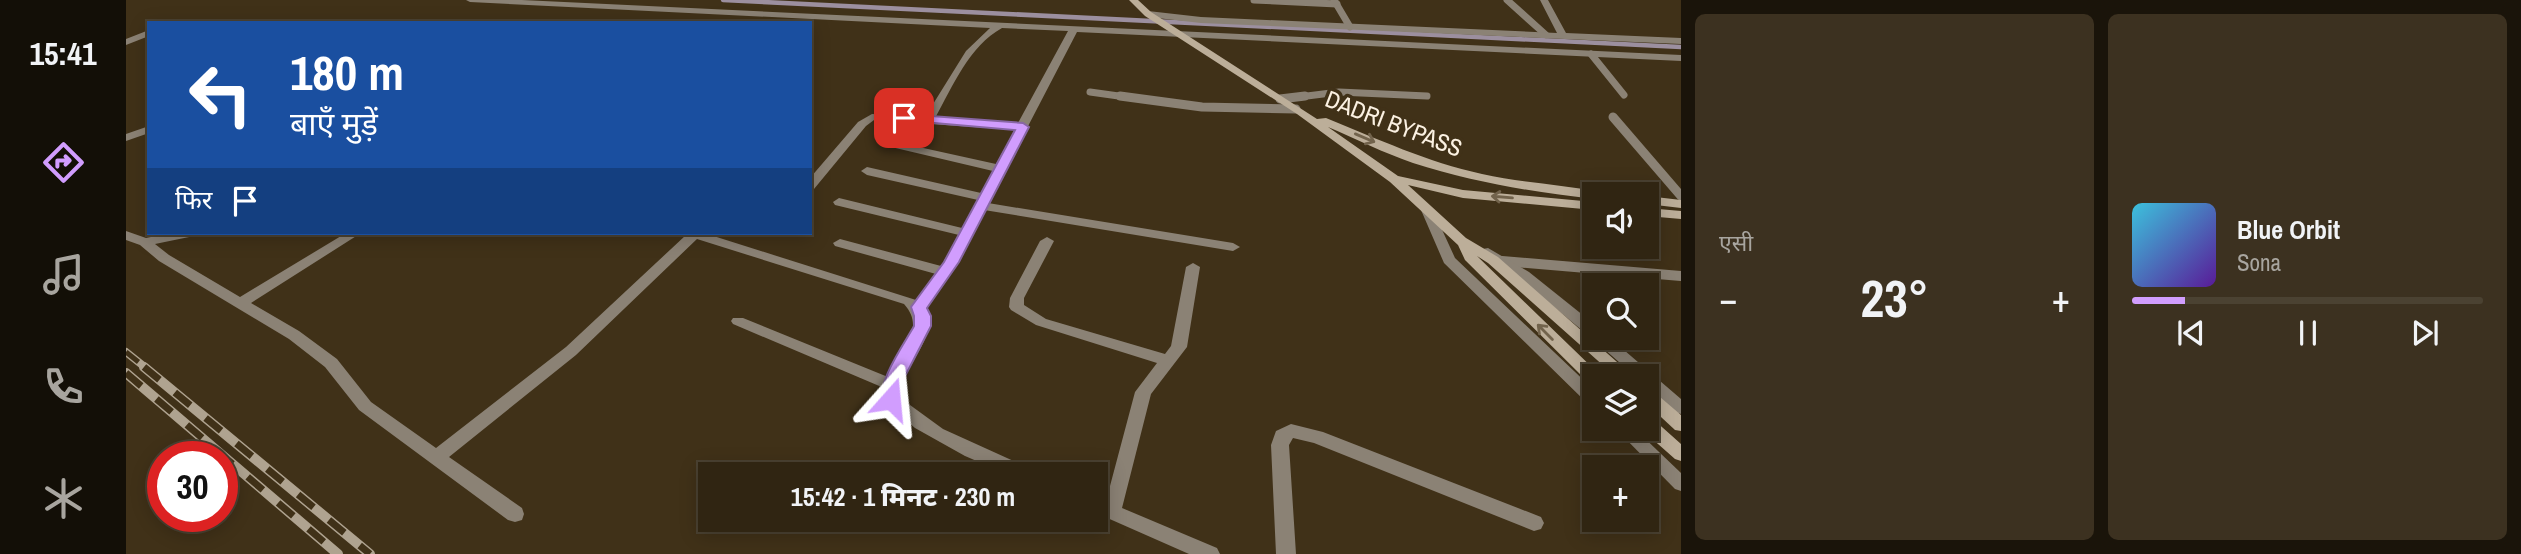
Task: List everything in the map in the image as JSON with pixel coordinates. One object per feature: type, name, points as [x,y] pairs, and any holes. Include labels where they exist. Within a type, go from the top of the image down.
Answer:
[{"type":"main road","points":[[1133,0],[1152,17],[1298,110],[1394,179],[1461,241],[1493,260],[1612,364]]},
{"type":"main road","name":"DADRI BYPASS","points":[[1298,110],[1415,159],[1523,188],[1582,194]]},
{"type":"main road","name":"DADRI BYPASS","points":[[1394,179],[1463,194],[1582,205]]},
{"type":"main road","points":[[1659,201],[1681,204]]},
{"type":"main road","points":[[1659,213],[1681,215]]},
{"type":"main road","points":[[1461,241],[1471,257],[1582,366]]},
{"type":"main road","points":[[1659,406],[1681,425]]},
{"type":"main road","points":[[1659,435],[1681,454]]},
{"type":"street","points":[[470,0],[1681,58]]},
{"type":"street","points":[[1544,0],[1563,36]]},
{"type":"street","points":[[682,21],[694,11]]},
{"type":"street","points":[[1152,17],[1681,41]]},
{"type":"street","points":[[929,120],[982,37],[1002,24]]},
{"type":"street","points":[[919,307],[945,272],[967,233],[1074,28]]},
{"type":"street","points":[[126,42],[147,34]]},
{"type":"street","points":[[812,184],[867,118],[879,116],[1023,127]]},
{"type":"street","points":[[126,138],[147,130]]},
{"type":"street","points":[[887,143],[1001,169]]},
{"type":"street","points":[[867,171],[984,202],[1233,247]]},
{"type":"street","points":[[839,202],[967,233]]},
{"type":"street","points":[[1427,210],[1449,260],[1582,388]]},
{"type":"street","points":[[1445,226],[1502,261],[1582,322]]},
{"type":"street","points":[[126,234],[145,242],[164,258],[294,335],[331,363],[365,406],[515,514]]},
{"type":"street","points":[[145,242],[179,235]]},
{"type":"street","points":[[241,303],[352,235]]},
{"type":"street","points":[[436,457],[571,351],[691,235]]},
{"type":"street","points":[[699,235],[909,301],[919,307],[923,316],[922,326],[892,384],[891,399],[915,419],[957,445],[997,462]]},
{"type":"street","points":[[1047,241],[1017,298],[1016,307],[1041,322],[1169,361]]},
{"type":"street","points":[[840,243],[945,272]]},
{"type":"street","points":[[1108,496],[1143,391],[1179,347],[1193,267]]},
{"type":"street","points":[[738,321],[892,384]]},
{"type":"street","points":[[1615,350],[1631,364]]},
{"type":"street","points":[[1659,389],[1681,408]]},
{"type":"street","points":[[1286,554],[1280,445],[1282,436],[1291,431],[1317,437],[1534,523]]},
{"type":"street","points":[[1636,441],[1681,484]]},
{"type":"street","points":[[1108,510],[1210,554]]},
{"type":"lane","points":[[1254,0],[1335,2],[1350,27]]},
{"type":"lane","points":[[1507,0],[1546,35]]},
{"type":"lane","points":[[1591,54],[1624,95]]},
{"type":"lane","points":[[1090,92],[1202,107],[1298,110]]},
{"type":"lane","points":[[1280,99],[1339,92],[1427,96]]},
{"type":"lane","points":[[1613,117],[1681,196]]},
{"type":"lane","points":[[1502,261],[1681,276]]},
{"type":"waterway","points":[[723,0],[1681,47]]},
{"type":"railway","points":[[126,352],[146,368]]},
{"type":"railway","points":[[144,367],[370,554]]},
{"type":"railway","points":[[126,373],[338,554]]},
{"type":"route","points":[[891,399],[892,384],[918,339],[922,326],[923,316],[919,307],[951,262],[1023,127],[904,118]]}]
